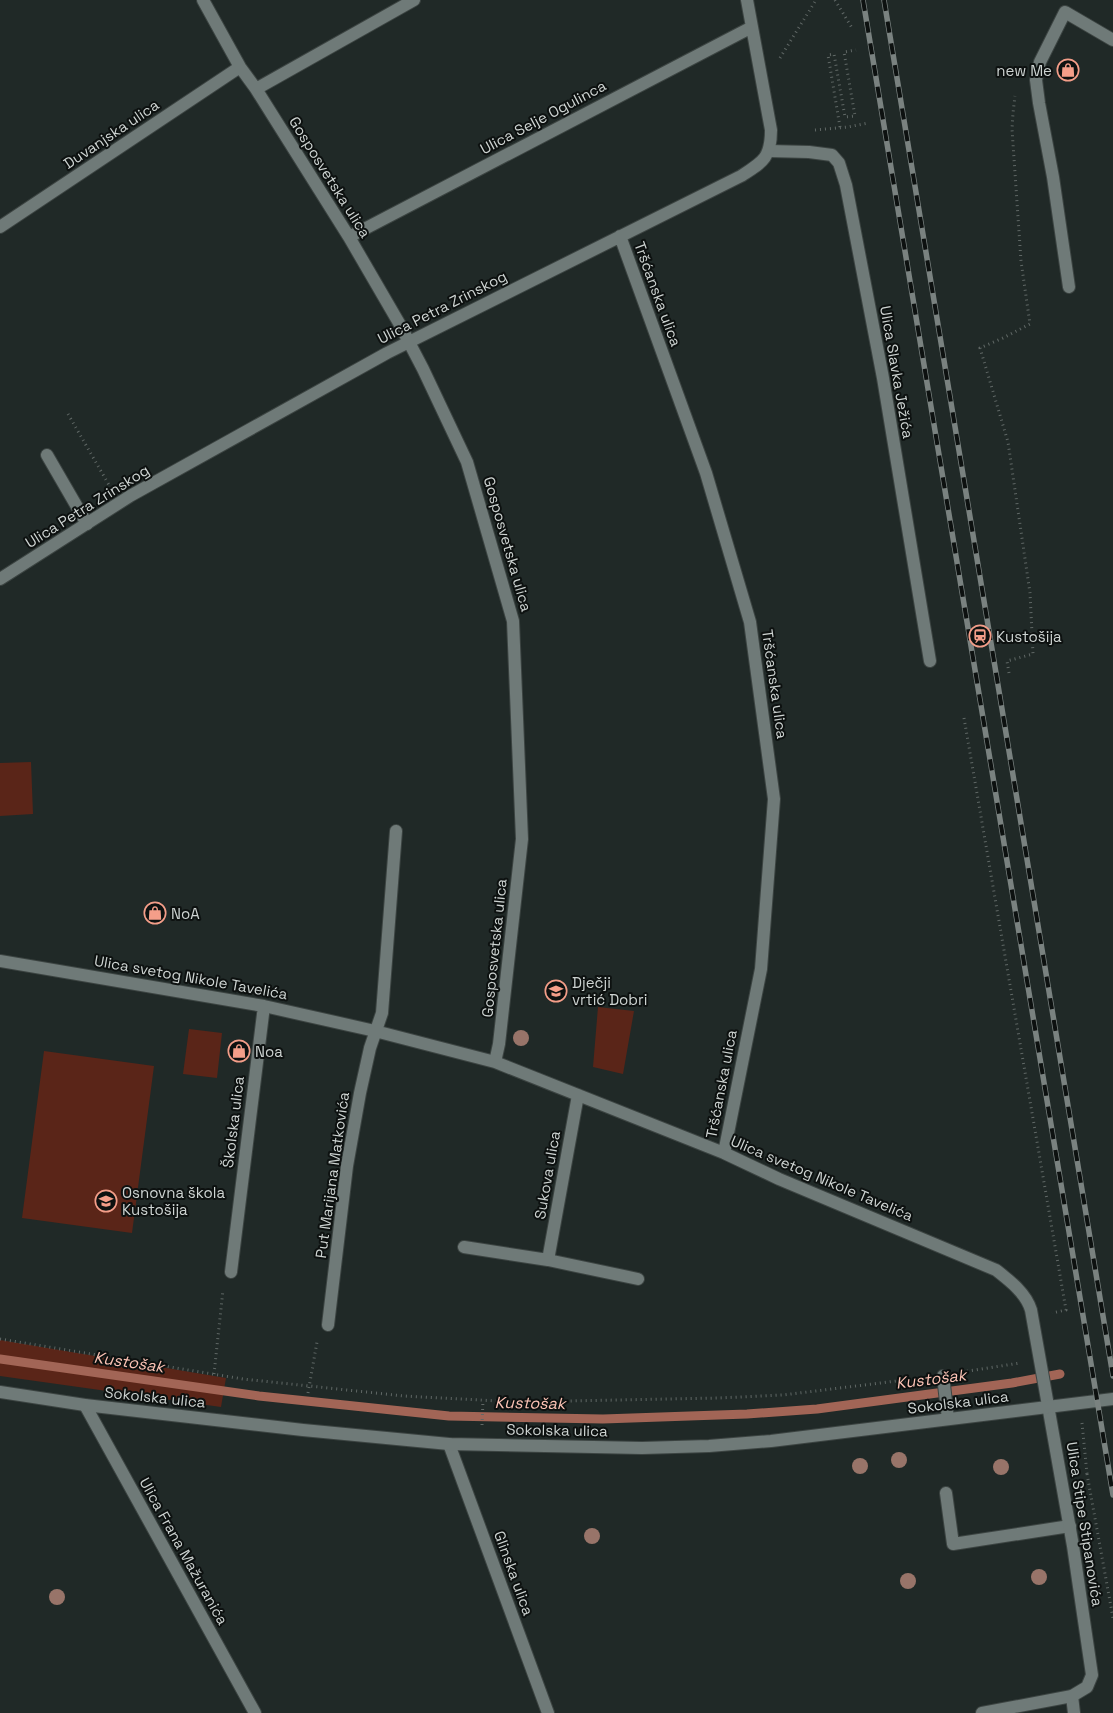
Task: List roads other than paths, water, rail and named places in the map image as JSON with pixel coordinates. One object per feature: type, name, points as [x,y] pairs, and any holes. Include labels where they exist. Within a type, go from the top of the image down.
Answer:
[{"type":"street","points":[[202,0],[240,67],[256,89],[414,0]]},
{"type":"street","points":[[747,0],[771,130],[769,151]]},
{"type":"street","points":[[1070,287],[1036,80],[1038,69],[1065,12],[1113,40]]},
{"type":"street","name":"Ulica Selje Ogulinca","points":[[349,237],[752,27]]},
{"type":"street","name":"Duvanjska ulica","points":[[0,227],[240,67]]},
{"type":"street","name":"Gosposvetska ulica","points":[[256,89],[349,237],[409,342],[467,462],[513,621],[522,839],[499,1044],[495,1062]]},
{"type":"street","name":"Ulica Petra Zrinskog","points":[[0,579],[139,491],[378,357],[741,176],[760,164],[769,151]]},
{"type":"street","name":"Ulica Slavka Ježića","points":[[769,151],[810,152],[832,155],[839,163],[846,185],[883,378],[930,661]]},
{"type":"street","name":"Tršćanska ulica","points":[[620,236],[706,473],[750,622],[774,799],[761,969],[724,1153]]},
{"type":"street","points":[[47,455],[87,524]]},
{"type":"street","points":[[375,1031],[382,1013],[396,831]]},
{"type":"street","name":"Ulica svetog Nikole Tavelića","points":[[0,960],[264,1006],[375,1031],[495,1062],[724,1153],[778,1179],[996,1270],[1012,1282],[1029,1303],[1049,1407]]},
{"type":"street","name":"Školska ulica","points":[[231,1272],[264,1006]]},
{"type":"street","name":"Put Marijana Matkovića","points":[[328,1325],[348,1166],[360,1092],[375,1031]]},
{"type":"street","name":"Sukova ulica","points":[[548,1260],[578,1096]]},
{"type":"street","points":[[464,1247],[548,1260],[638,1279]]},
{"type":"street","points":[[943,1378],[948,1419]]},
{"type":"street","name":"Sokolska ulica","points":[[0,1392],[85,1405],[303,1430],[449,1444],[642,1448],[709,1446],[771,1441],[1113,1399]]},
{"type":"street","name":"Ulica Frana Mažuranića","points":[[85,1405],[255,1713]]},
{"type":"street","name":"Ulica Stipe Stipanovića","points":[[1049,1407],[1070,1526],[1092,1675],[1087,1687],[1072,1696]]},
{"type":"street","name":"Glinska ulica","points":[[449,1444],[548,1713]]},
{"type":"street","points":[[946,1493],[953,1544],[1070,1526]]},
{"type":"street","points":[[982,1713],[1072,1696],[1074,1713]]},
{"type":"waterway","name":"Kustošak","points":[[0,1359],[259,1396],[449,1416],[603,1419],[747,1414],[817,1409],[1012,1383],[1060,1374]]},
{"type":"railway","points":[[863,0],[1113,1495]]},
{"type":"railway","points":[[884,0],[1113,1376]]},
{"type":"place","name":"new Me","points":[[1068,70]]},
{"type":"place","name":"Kustošija","points":[[980,636]]},
{"type":"place","name":"NoA","points":[[155,913]]},
{"type":"place","name":"Dječji vrtić Dobri","points":[[556,991]]},
{"type":"place","name":"Noa","points":[[239,1051]]},
{"type":"place","name":"Osnovna škola Kustošija","points":[[106,1201]]}]
